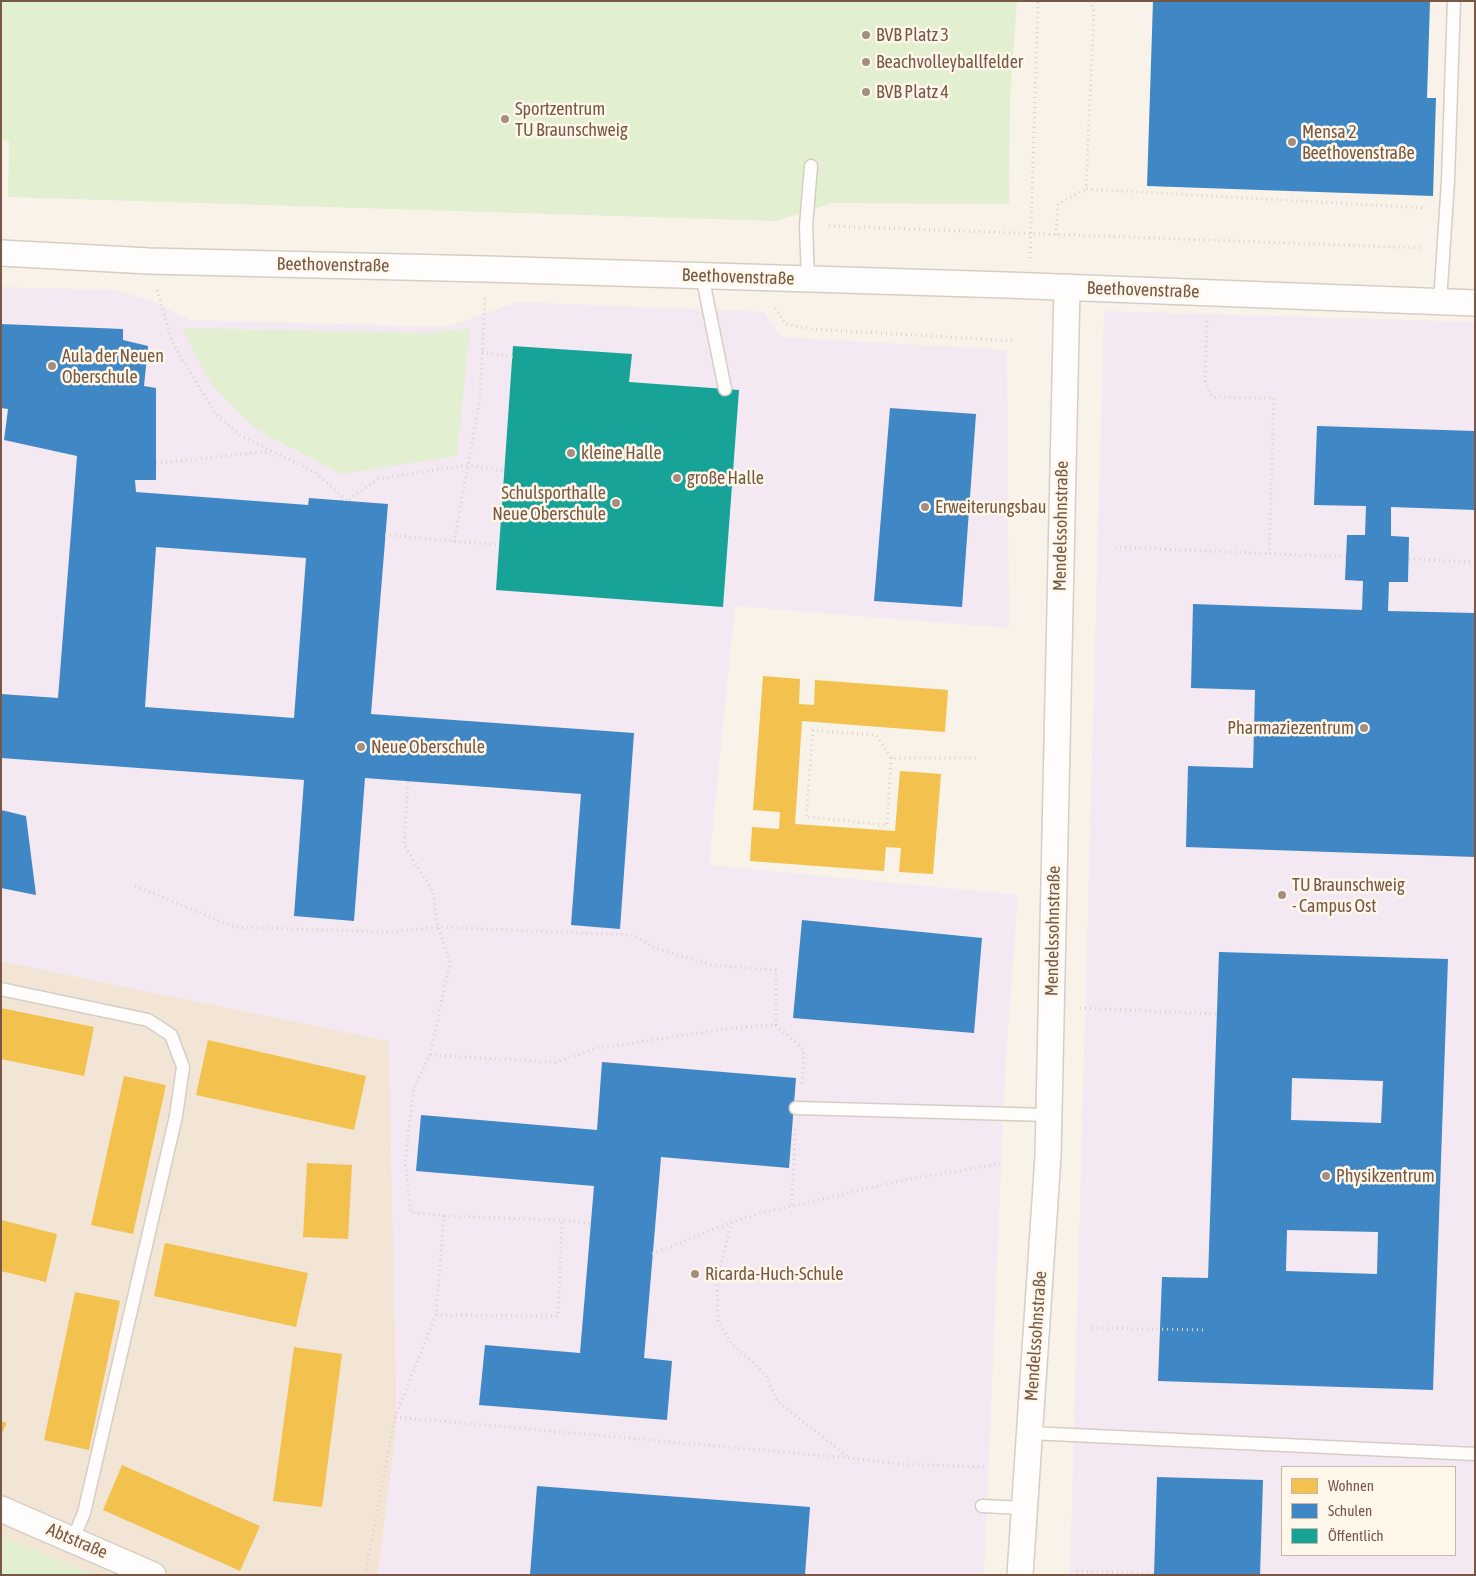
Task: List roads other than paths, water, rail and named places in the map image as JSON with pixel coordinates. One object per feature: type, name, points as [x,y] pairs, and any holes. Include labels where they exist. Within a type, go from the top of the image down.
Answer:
[{"type":"street","name":"Beethovenstraße","points":[[1,253],[149,261],[486,269],[1066,287],[1475,303]]},
{"type":"street","name":"Mendelssohnstraße","points":[[1020,1575],[1048,1156],[1066,287]]},
{"type":"street","name":"Abtstraße","points":[[1,1509],[153,1575]]},
{"type":"lane","points":[[1440,302],[1448,181],[1454,1]]},
{"type":"lane","points":[[808,279],[806,226],[811,166]]},
{"type":"lane","points":[[702,276],[725,389]]},
{"type":"lane","points":[[1,989],[148,1020],[171,1035],[183,1067],[174,1126],[84,1513],[73,1539]]},
{"type":"lane","points":[[796,1108],[1049,1115]]},
{"type":"lane","points":[[1030,1433],[1475,1454]]},
{"type":"lane","points":[[982,1506],[1024,1508]]},
{"type":"place","name":"BVB Platz 3","points":[[866,35]]},
{"type":"place","name":"Beachvolleyballfelder","points":[[866,62]]},
{"type":"place","name":"BVB Platz 4","points":[[866,92]]},
{"type":"place","name":"Sportzentrum TU Braunschweig","points":[[505,119]]},
{"type":"place","name":"Mensa 2 Beethovenstraße","points":[[1292,142]]},
{"type":"place","name":"Aula der Neuen Oberschule","points":[[52,366]]},
{"type":"place","name":"kleine Halle","points":[[571,453]]},
{"type":"place","name":"große Halle","points":[[677,478]]},
{"type":"place","name":"Schulsporthalle Neue Oberschule","points":[[616,503]]},
{"type":"place","name":"Erweiterungsbau","points":[[925,507]]},
{"type":"place","name":"Pharmaziezentrum","points":[[1364,728]]},
{"type":"place","name":"Neue Oberschule","points":[[361,747]]},
{"type":"place","name":"TU Braunschweig - Campus Ost","points":[[1282,895]]},
{"type":"place","name":"Physikzentrum","points":[[1326,1176]]},
{"type":"place","name":"Ricarda-Huch-Schule","points":[[695,1274]]}]
